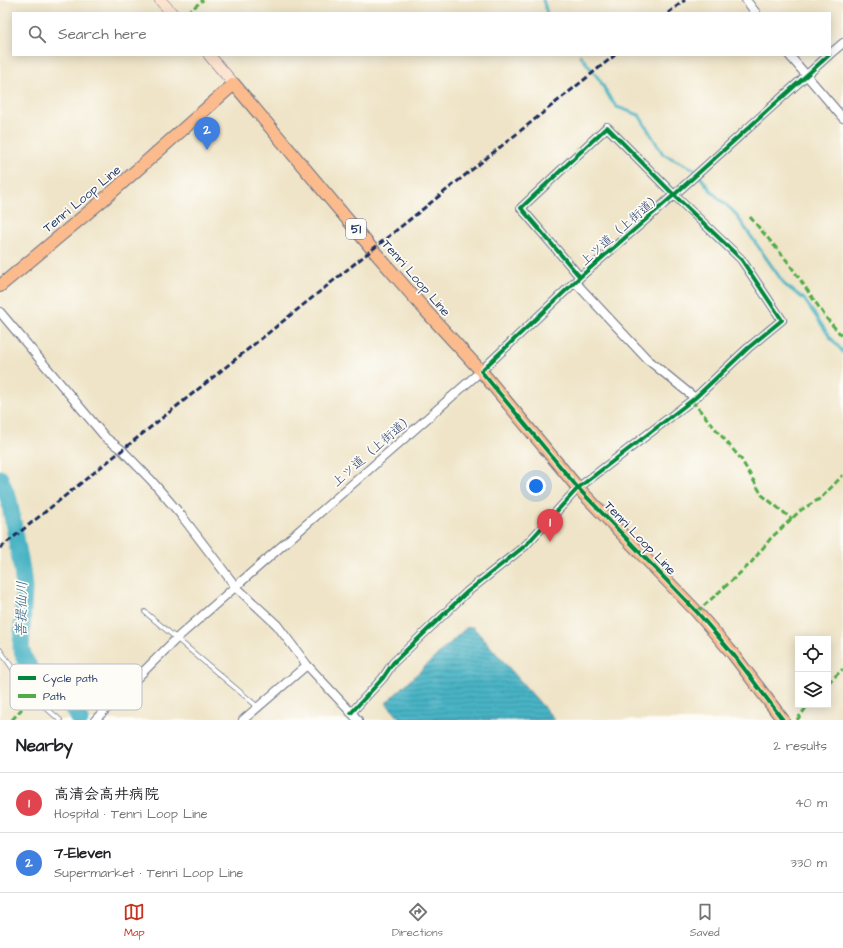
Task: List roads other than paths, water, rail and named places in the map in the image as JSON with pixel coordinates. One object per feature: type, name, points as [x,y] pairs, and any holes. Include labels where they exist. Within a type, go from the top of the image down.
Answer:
[{"type":"main road","name":"Tenri Loop Line","points":[[0,286],[103,200],[234,84],[426,311],[481,371],[578,488],[697,612],[733,654],[783,720]]},
{"type":"street","points":[[160,0],[171,12]]},
{"type":"street","points":[[746,0],[755,12]]},
{"type":"street","name":"上ツ道（上街道）","points":[[831,53],[843,43]]},
{"type":"street","points":[[210,56],[234,84]]},
{"type":"street","points":[[790,56],[805,76],[843,118]]},
{"type":"street","name":"上ツ道（上街道）","points":[[142,674],[178,638],[481,371],[578,280],[828,56]]},
{"type":"street","points":[[351,713],[383,678],[393,663],[467,592],[526,545],[578,488],[695,398],[748,348],[782,320],[741,259],[674,195],[607,127],[521,208],[578,280],[647,359],[695,398]]},
{"type":"street","points":[[0,312],[106,438],[122,450],[181,515],[236,588],[277,625],[307,665],[358,720]]},
{"type":"street","points":[[243,720],[307,665]]},
{"type":"street","name":"上ツ道（上街道）","points":[[95,720],[105,710]]},
{"type":"lane","points":[[145,612],[178,638],[258,707]]},
{"type":"lane","points":[[0,650],[10,665]]},
{"type":"lane","points":[[48,710],[60,720]]},
{"type":"water","points":[[473,627],[555,720],[401,720],[386,703],[466,628]]},
{"type":"waterway","points":[[543,0],[547,12]]},
{"type":"waterway","points":[[581,56],[599,79],[611,100],[617,107],[639,115],[663,154],[694,169],[713,193],[734,212],[785,285],[804,299],[830,337],[843,352]]},
{"type":"waterway","name":"菩提仙川","points":[[0,478],[9,500],[22,570],[24,589],[21,648],[28,664]]},
{"type":"waterway","name":"菩提仙川","points":[[74,710],[80,720]]},
{"type":"railway","points":[[669,12],[685,0]]},
{"type":"railway","points":[[0,548],[614,56]]},
{"type":"place","name":"7-Eleven","points":[[207,150]]},
{"type":"place","name":"高清会高井病院","points":[[550,542]]}]
